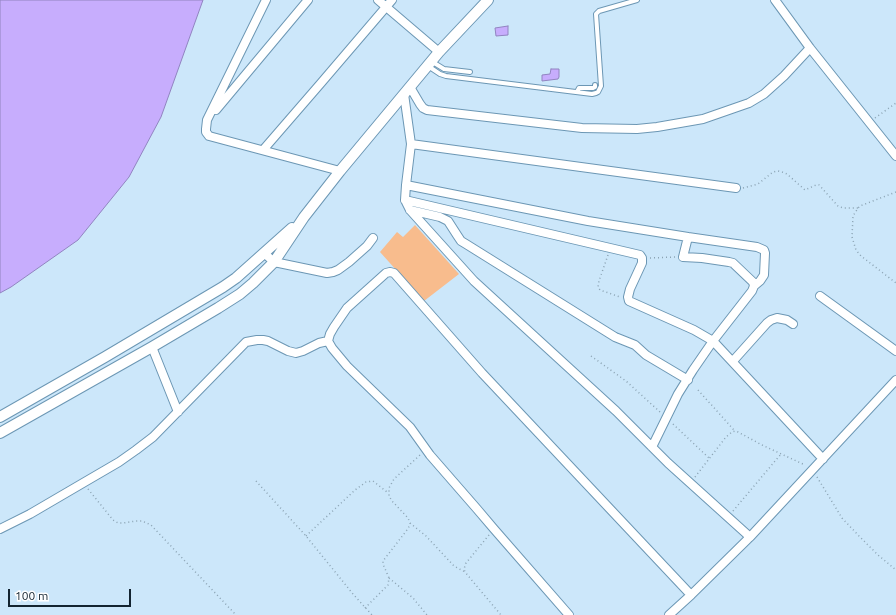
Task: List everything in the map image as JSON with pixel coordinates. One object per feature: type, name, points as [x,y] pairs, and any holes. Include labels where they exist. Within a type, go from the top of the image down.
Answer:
[{"type":"street","points":[[266,0],[207,120],[206,129],[208,136],[340,172]]},
{"type":"street","points":[[207,120],[308,0]]},
{"type":"street","points":[[378,0],[439,52]]},
{"type":"street","points":[[263,150],[392,0]]},
{"type":"street","points":[[0,434],[180,331],[240,294],[253,283],[274,262],[304,217],[429,63],[488,0]]},
{"type":"street","points":[[775,0],[810,48],[896,156]]},
{"type":"street","points":[[407,90],[423,108],[427,110],[582,128],[637,129],[657,127],[703,119],[749,103],[764,94],[784,76],[810,48]]},
{"type":"street","points":[[407,90],[411,144],[405,200],[410,210],[474,281],[616,411],[668,463],[750,537]]},
{"type":"street","points":[[411,144],[736,188]]},
{"type":"street","points":[[406,185],[588,221],[757,247],[764,250],[764,275],[754,286],[752,291],[713,341],[693,370],[678,394],[652,447]]},
{"type":"street","points":[[405,200],[640,255],[642,258],[642,263],[630,289],[628,298],[629,301],[694,330],[713,341],[823,458]]},
{"type":"street","points":[[410,210],[448,220],[457,235],[466,244],[615,337],[635,344],[646,354],[688,380]]},
{"type":"street","points":[[0,417],[223,287],[236,278],[304,217]]},
{"type":"street","points":[[688,237],[683,257],[702,258],[732,263],[753,282],[754,286]]},
{"type":"street","points":[[264,253],[274,262],[327,273],[338,270],[349,262],[374,238]]},
{"type":"street","points":[[569,615],[426,449],[410,427],[347,366],[328,341],[334,327],[348,308],[386,273],[394,273],[482,373],[691,595]]},
{"type":"street","points":[[820,296],[896,351]]},
{"type":"street","points":[[171,318],[180,331]]},
{"type":"street","points":[[732,361],[771,320],[777,318],[788,320],[793,324]]},
{"type":"street","points":[[0,529],[30,514],[119,462],[136,450],[153,437],[246,342],[257,340],[268,341],[288,351],[296,353],[328,341]]},
{"type":"street","points":[[152,347],[178,412]]},
{"type":"street","points":[[669,615],[750,537],[896,380]]},
{"type":"lane","points":[[429,63],[440,74],[446,76],[592,94],[596,93],[601,86],[596,14],[599,11],[637,0]]},
{"type":"lane","points":[[429,63],[444,69],[470,72]]},
{"type":"lane","points":[[577,92],[579,88],[593,88],[595,85]]},
{"type":"path","points":[[869,122],[896,103]]},
{"type":"path","points":[[736,188],[758,184],[773,172],[782,172],[787,174],[805,190],[819,185],[838,206],[843,208],[858,208]]},
{"type":"path","points":[[896,192],[858,208],[853,216],[852,237],[856,250],[861,256],[896,283]]},
{"type":"path","points":[[611,248],[598,287],[600,290],[629,301]]},
{"type":"path","points":[[642,258],[683,257]]},
{"type":"path","points":[[591,356],[626,381],[709,458]]},
{"type":"path","points":[[698,390],[735,431]]},
{"type":"path","points":[[388,493],[394,479],[426,449]]},
{"type":"path","points":[[728,517],[782,454]]},
{"type":"path","points":[[256,481],[306,536],[372,615]]},
{"type":"path","points":[[306,536],[355,490],[366,482],[373,481],[388,493],[392,501],[408,518],[410,523],[426,536],[454,566],[465,572],[501,615]]},
{"type":"path","points":[[82,483],[113,520],[118,523],[142,521],[150,525],[236,615]]},
{"type":"path","points":[[410,523],[407,530],[383,561],[383,564],[390,578],[413,598],[427,615]]},
{"type":"path","points":[[465,572],[464,567],[466,563],[494,529]]},
{"type":"path","points":[[365,608],[388,585],[390,578]]},
{"type":"shaded area","points":[[0,0],[203,0],[161,117],[129,177],[78,240],[11,287],[0,293]]},
{"type":"shaded area","points":[[508,26],[508,35],[496,36],[495,28]]},
{"type":"shaded area","points":[[551,69],[559,69],[558,79],[542,81],[542,75],[550,74]]},
{"type":"shaded area","points":[[415,225],[459,274],[424,301],[380,252],[397,232],[403,237]]}]
